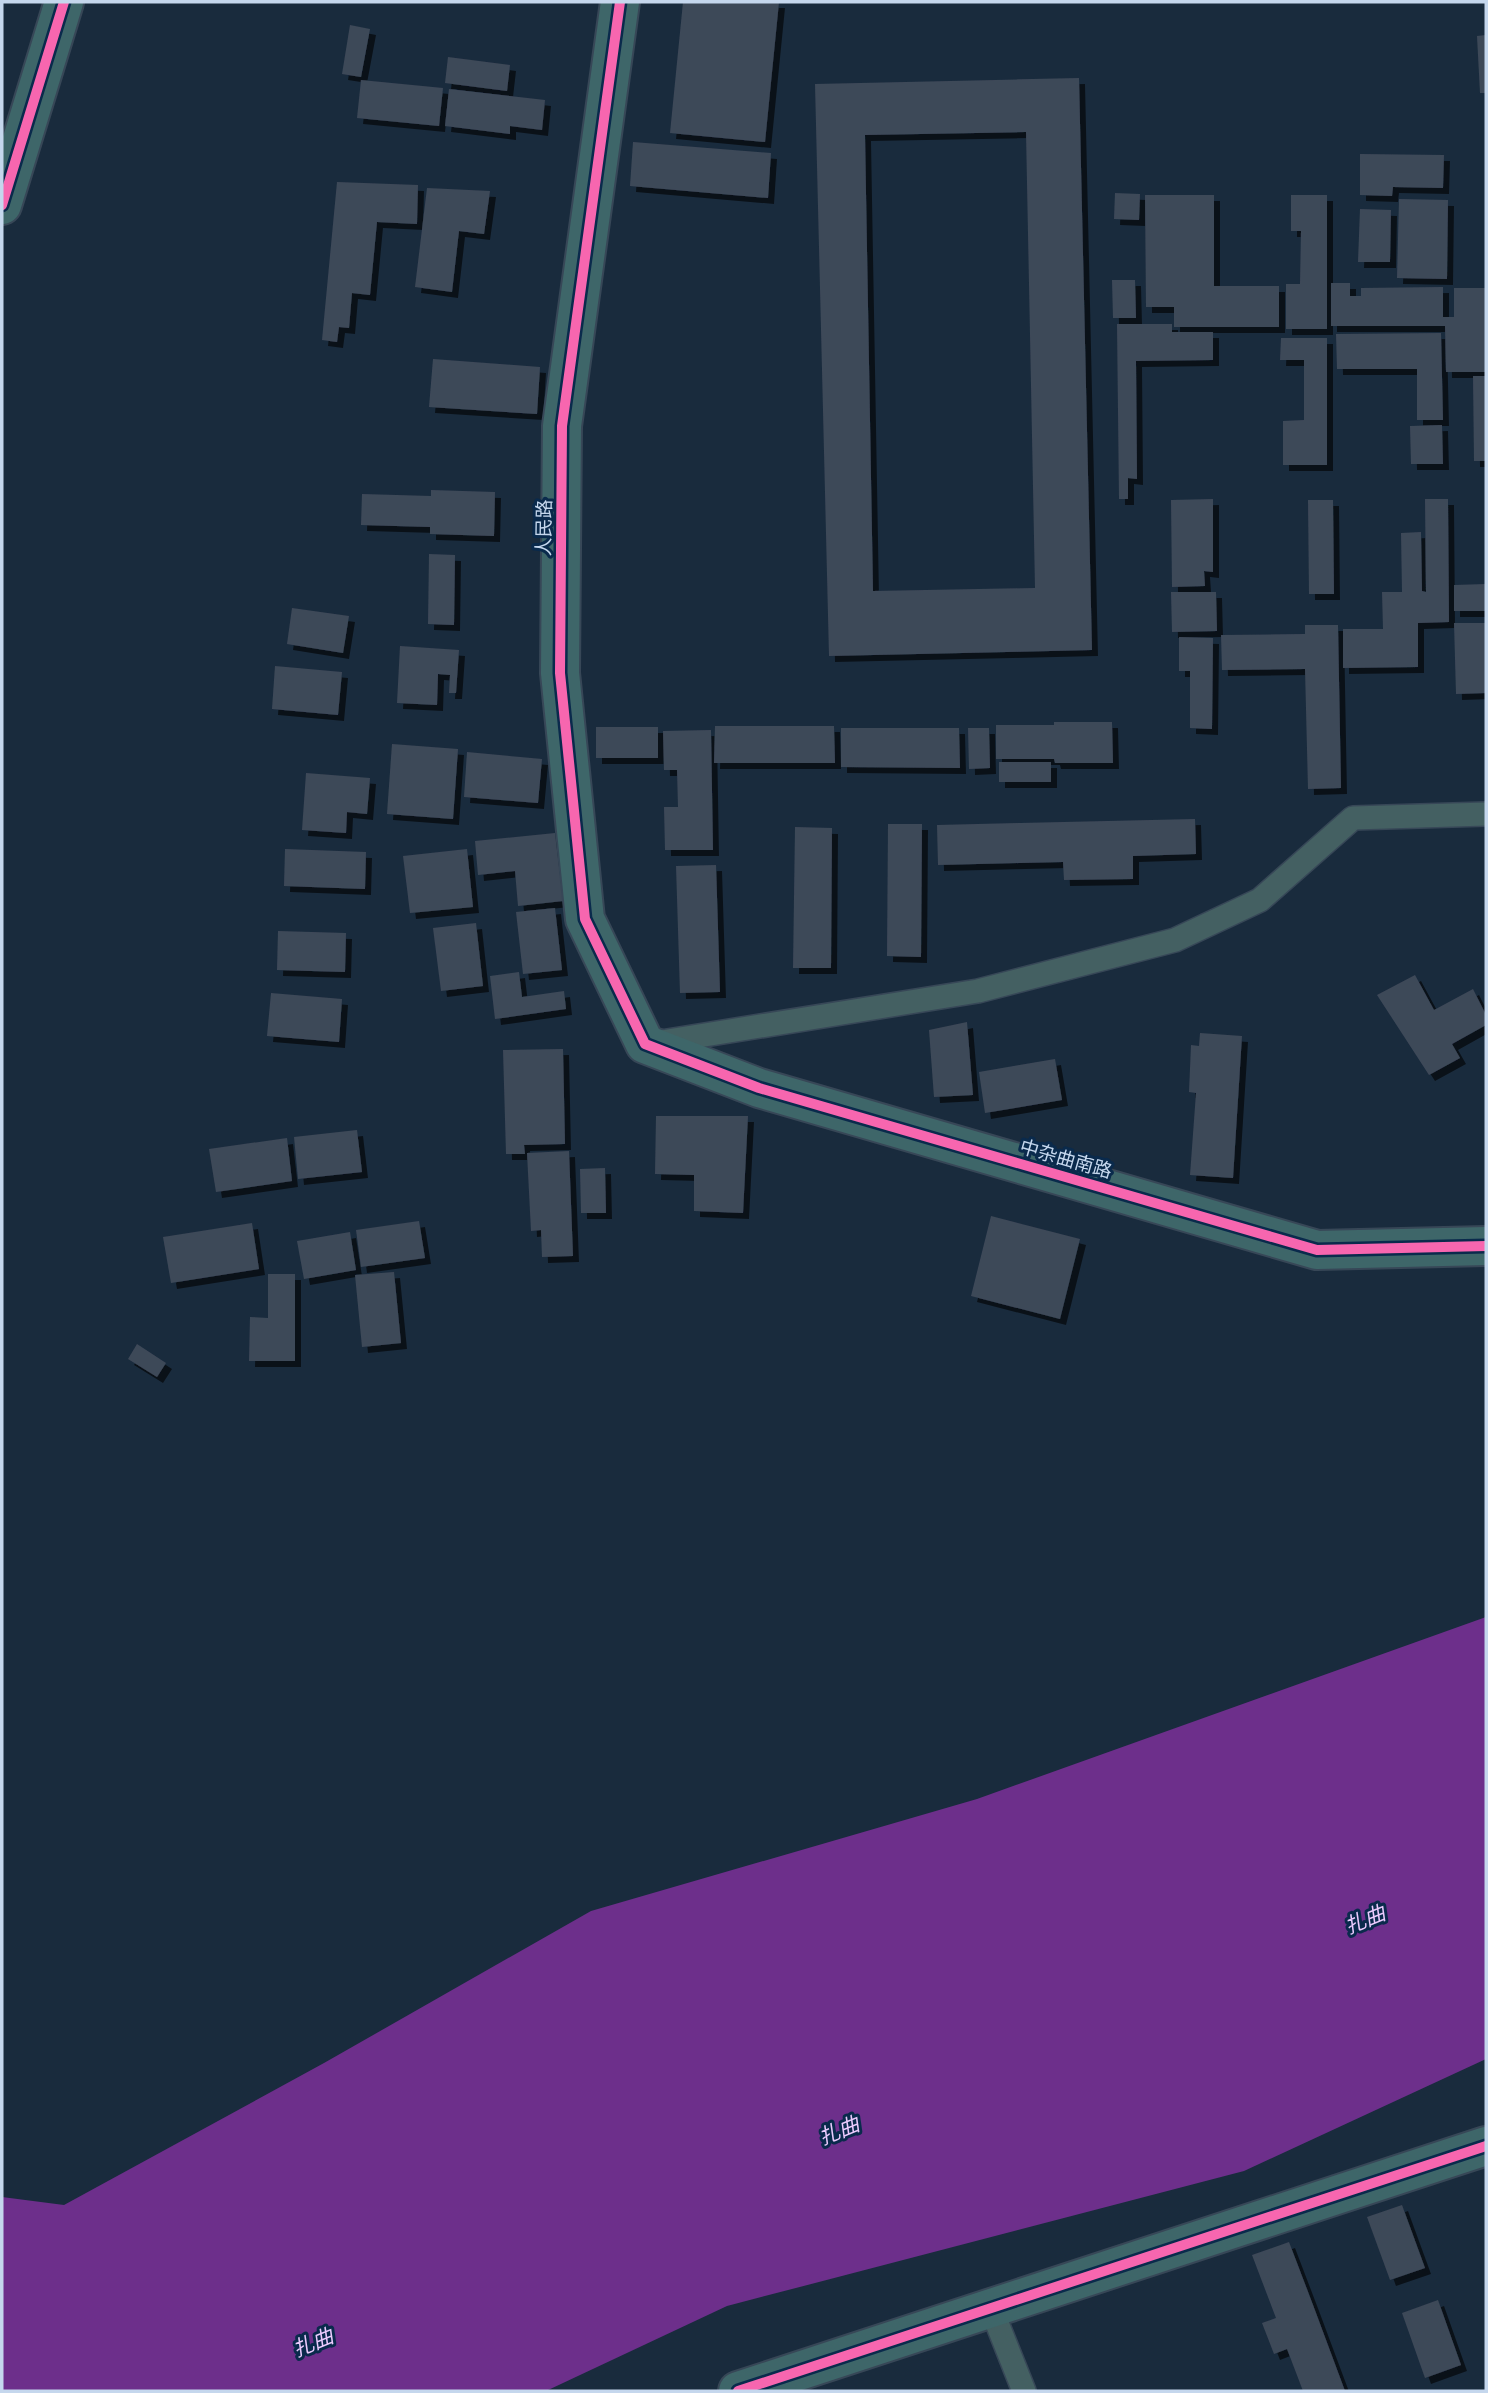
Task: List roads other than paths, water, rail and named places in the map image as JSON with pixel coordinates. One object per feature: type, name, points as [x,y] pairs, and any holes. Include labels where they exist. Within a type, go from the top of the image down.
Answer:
[{"type":"street","points":[[2,205],[64,2]]},
{"type":"street","name":"人民路","points":[[620,2],[562,426],[560,673],[585,919],[645,1044]]},
{"type":"street","name":"中杂曲南路","points":[[645,1044],[759,1088],[1317,1250],[1486,1246]]},
{"type":"street","points":[[738,2391],[1486,2146]]},
{"type":"lane","points":[[645,1044],[978,991],[1175,940],[1260,900],[1353,818],[1486,814]]},
{"type":"lane","points":[[991,2308],[1024,2391]]},
{"type":"water","name":"扎曲","points":[[1486,1617],[1486,2059],[1244,2171],[727,2306],[546,2391],[2,2391],[2,2197],[64,2205],[324,2063],[591,1911],[977,1799]]}]
